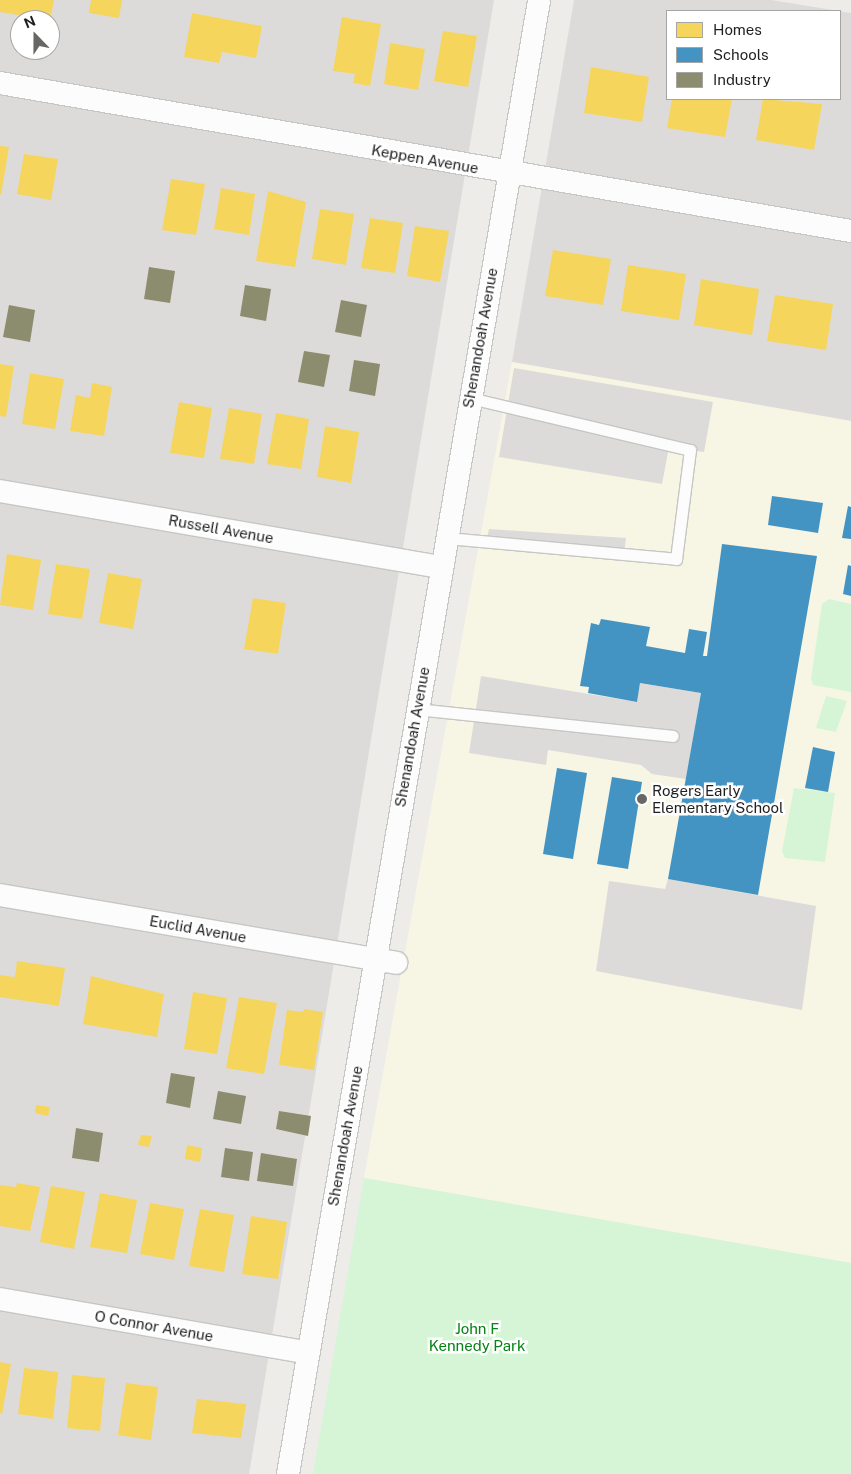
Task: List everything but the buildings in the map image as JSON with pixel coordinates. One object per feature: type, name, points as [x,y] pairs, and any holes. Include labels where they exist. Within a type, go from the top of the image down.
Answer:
[{"type":"street","name":"Shenandoah Avenue","points":[[288,1474],[373,959],[539,1]]},
{"type":"street","name":"Keppen Avenue","points":[[0,83],[508,174],[851,231]]},
{"type":"street","name":"Russell Avenue","points":[[0,492],[441,567]]},
{"type":"street","name":"Euclid Avenue","points":[[0,895],[396,963]]},
{"type":"street","name":"O Connor Avenue","points":[[0,1300],[308,1353]]},
{"type":"lane","points":[[447,538],[676,559],[690,450],[470,398]]},
{"type":"lane","points":[[417,709],[672,736]]},
{"type":"shaded area","points":[[0,0],[494,0],[249,1474],[0,1474]]},
{"type":"shaded area","points":[[574,0],[771,0],[833,10],[666,10],[666,100],[841,100],[841,11],[851,13],[851,421],[512,362]]},
{"type":"shaded area","name":"Rogers Early Elementary School","points":[[512,362],[851,421],[851,1263],[364,1178]]},
{"type":"shaded area","points":[[514,368],[713,402],[704,452],[669,447],[662,484],[499,457]]},
{"type":"shaded area","points":[[489,529],[626,538],[624,555],[486,544]]},
{"type":"shaded area","points":[[481,676],[637,702],[640,683],[701,693],[686,779],[652,774],[641,765],[548,750],[546,765],[469,753]]},
{"type":"shaded area","points":[[668,879],[816,906],[802,1010],[596,971],[609,881],[665,889]]},
{"type":"green space","points":[[829,599],[851,604],[851,692],[813,685],[811,678],[822,604]]},
{"type":"green space","points":[[826,696],[847,701],[836,732],[816,728]]},
{"type":"green space","points":[[794,788],[835,793],[825,862],[785,858],[782,851]]},
{"type":"green space","name":"John F Kennedy Park","points":[[364,1178],[851,1263],[851,1474],[313,1474]]},
{"type":"place","name":"Rogers Early Elementary School","points":[[642,799]]}]
